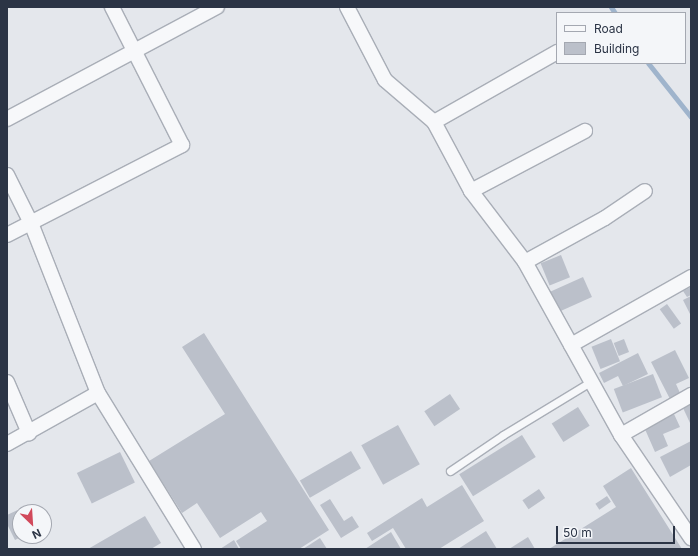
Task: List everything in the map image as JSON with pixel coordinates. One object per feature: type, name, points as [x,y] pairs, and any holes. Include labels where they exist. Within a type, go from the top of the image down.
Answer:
[{"type":"street","points":[[7,235],[182,145],[112,7]]},
{"type":"street","points":[[7,119],[216,7]]},
{"type":"street","points":[[347,7],[386,80],[434,122],[471,191],[525,262],[590,382],[621,435],[691,538]]},
{"type":"street","points":[[434,122],[556,53]]},
{"type":"street","points":[[471,191],[585,131]]},
{"type":"street","points":[[7,175],[31,223],[98,393],[194,549]]},
{"type":"street","points":[[525,262],[605,218],[645,190]]},
{"type":"street","points":[[571,345],[691,277]]},
{"type":"street","points":[[7,382],[28,433]]},
{"type":"street","points":[[7,444],[98,393]]},
{"type":"street","points":[[621,435],[691,395]]},
{"type":"lane","points":[[450,471],[503,434],[590,382]]},
{"type":"building","points":[[561,255],[570,277],[550,285],[541,263]]},
{"type":"building","points":[[583,277],[592,297],[559,312],[550,292]]},
{"type":"building","points":[[691,287],[691,295],[687,297],[683,291]]},
{"type":"building","points":[[691,296],[691,316],[683,300]]},
{"type":"building","points":[[667,304],[681,323],[674,329],[660,309]]},
{"type":"building","points":[[204,333],[329,530],[299,549],[241,549],[236,541],[267,521],[261,512],[220,538],[197,503],[182,513],[149,461],[225,414],[182,347]]},
{"type":"building","points":[[611,339],[620,361],[601,369],[592,347]]},
{"type":"building","points":[[624,339],[629,352],[619,356],[614,343]]},
{"type":"building","points":[[675,350],[689,378],[676,384],[680,393],[670,399],[651,362]]},
{"type":"building","points":[[638,353],[648,374],[623,386],[618,376],[604,383],[599,373]]},
{"type":"building","points":[[653,374],[662,397],[623,412],[614,389]]},
{"type":"building","points":[[450,394],[460,409],[434,426],[424,411]]},
{"type":"building","points":[[691,404],[691,425],[683,408]]},
{"type":"building","points":[[578,407],[590,426],[563,442],[552,423]]},
{"type":"building","points":[[674,414],[680,427],[663,434],[668,446],[655,452],[644,427]]},
{"type":"building","points":[[398,425],[420,464],[383,485],[361,445]]},
{"type":"building","points":[[522,435],[536,457],[473,496],[459,474]]},
{"type":"building","points":[[691,441],[691,465],[670,477],[660,457]]},
{"type":"building","points":[[351,451],[361,468],[310,498],[300,480]]},
{"type":"building","points":[[120,452],[135,483],[92,504],[77,473]]},
{"type":"building","points":[[631,468],[682,549],[549,549],[616,507],[603,486]]},
{"type":"building","points":[[462,485],[484,521],[439,549],[406,549],[393,528],[372,541],[367,533],[422,498],[427,507]]},
{"type":"building","points":[[539,489],[545,498],[529,509],[522,500]]},
{"type":"building","points":[[607,496],[611,502],[599,510],[595,504]]},
{"type":"building","points":[[330,499],[344,521],[352,516],[359,527],[341,538],[320,505]]},
{"type":"building","points":[[12,513],[12,534],[7,524],[7,515]]},
{"type":"building","points":[[145,516],[161,543],[151,549],[88,549]]},
{"type":"building","points":[[486,531],[497,549],[458,549]]},
{"type":"building","points":[[391,532],[401,549],[365,549]]},
{"type":"building","points":[[528,537],[535,549],[509,549]]},
{"type":"building","points":[[320,538],[327,549],[303,549]]},
{"type":"building","points":[[234,540],[239,549],[220,549]]},
{"type":"waterway","points":[[611,7],[614,12]]},
{"type":"waterway","points":[[649,64],[691,117]]}]
